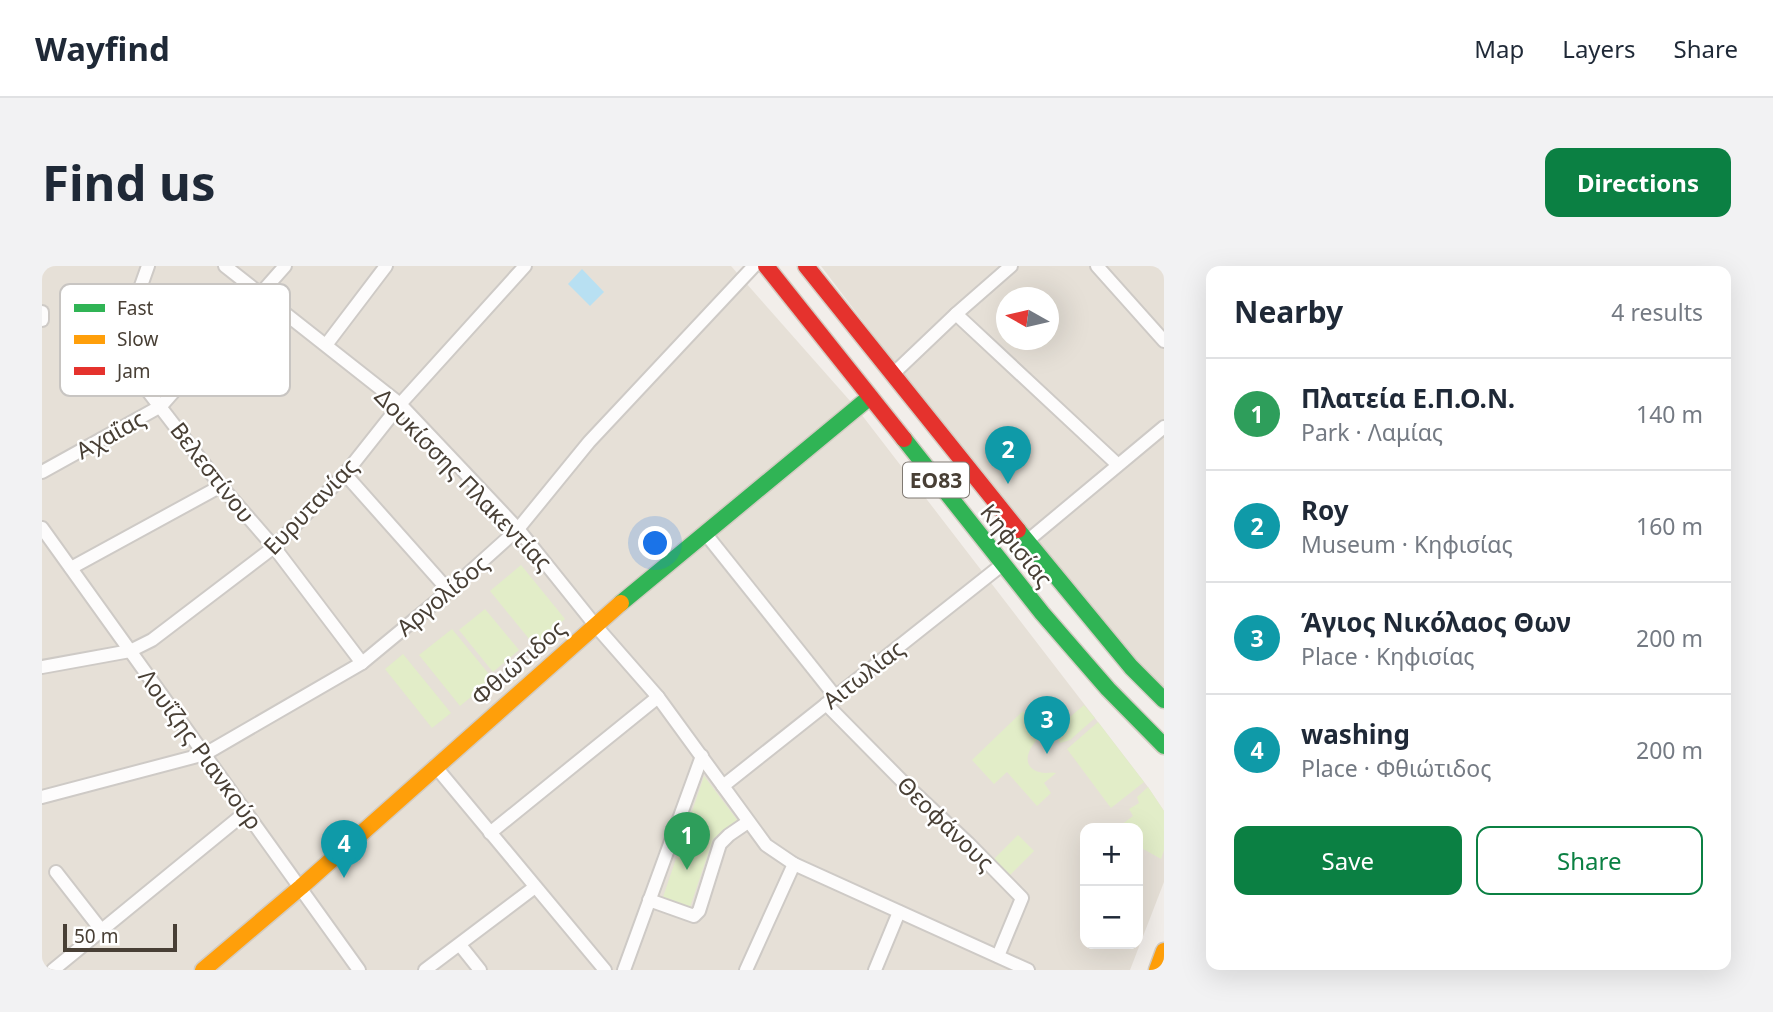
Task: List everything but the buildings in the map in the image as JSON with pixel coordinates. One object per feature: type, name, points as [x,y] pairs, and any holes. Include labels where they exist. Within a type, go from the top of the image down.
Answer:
[{"type":"main road","name":"Κηφισίας","points":[[766,266],[1042,613],[1108,690],[1164,746]]},
{"type":"main road","name":"Κηφισίας","points":[[806,266],[1026,542],[1131,667],[1164,700]]},
{"type":"main road","name":"Φθιώτιδος","points":[[204,970],[595,625],[870,397]]},
{"type":"main road","points":[[1157,970],[1164,951]]},
{"type":"street","name":"Βελεστίνου","points":[[142,284],[148,266]]},
{"type":"street","name":"Δουκίσσης Πλακεντίας","points":[[225,266],[247,284]]},
{"type":"street","name":"Αχαΐας","points":[[269,284],[285,266]]},
{"type":"street","points":[[326,345],[386,266]]},
{"type":"street","name":"Ευρυτανίας","points":[[42,667],[131,651],[152,640],[274,547],[345,474],[400,404],[525,266]]},
{"type":"street","name":"Αργολίδος","points":[[42,797],[205,754],[362,663],[518,529],[589,442],[754,266]]},
{"type":"street","points":[[893,374],[1011,266]]},
{"type":"street","points":[[1097,266],[1164,341]]},
{"type":"street","points":[[42,312],[42,320]]},
{"type":"street","points":[[956,314],[1117,464]]},
{"type":"street","name":"Δουκίσσης Πλακεντίας","points":[[290,318],[400,404],[518,529],[595,625],[658,697],[766,845],[794,864],[1028,970]]},
{"type":"street","name":"Βελεστίνου","points":[[153,396],[221,486],[274,547],[362,663]]},
{"type":"street","name":"Αχαΐας","points":[[42,472],[161,406],[170,396]]},
{"type":"street","points":[[1026,542],[1164,427]]},
{"type":"street","points":[[345,474],[449,591]]},
{"type":"street","points":[[71,568],[221,486]]},
{"type":"street","name":"Λουΐζης Ριανκούρ","points":[[42,528],[359,970]]},
{"type":"street","name":"Θεοφάνους","points":[[705,533],[831,700],[902,781],[1022,898],[998,956]]},
{"type":"street","name":"Αιτωλίας","points":[[723,786],[1003,564]]},
{"type":"street","points":[[490,833],[658,697]]},
{"type":"street","points":[[624,970],[702,756]]},
{"type":"street","points":[[435,766],[605,970]]},
{"type":"street","points":[[52,970],[246,812]]},
{"type":"street","points":[[649,901],[694,916],[699,911],[720,844],[748,822]]},
{"type":"street","points":[[746,970],[794,864]]},
{"type":"street","points":[[56,872],[102,931]]},
{"type":"street","points":[[425,970],[535,887]]},
{"type":"street","points":[[875,970],[898,912]]},
{"type":"street","points":[[460,945],[480,970]]},
{"type":"shaded area","points":[[42,266],[731,266],[851,402],[287,894],[193,970],[42,968]]},
{"type":"shaded area","points":[[821,266],[1164,266],[1164,695],[1021,530]]},
{"type":"shaded area","points":[[858,410],[1164,811],[1164,882],[1143,936],[1143,823],[1080,823],[1080,949],[1138,949],[1130,970],[211,970],[442,762]]},
{"type":"green space","points":[[521,565],[565,619],[534,645],[490,591]]},
{"type":"green space","points":[[485,609],[519,650],[493,672],[459,630]]},
{"type":"green space","points":[[452,629],[493,679],[460,706],[419,655]]},
{"type":"green space","points":[[403,654],[451,713],[432,728],[385,669]]},
{"type":"green space","points":[[1084,705],[1095,718],[1070,740],[1060,743],[1051,733]]},
{"type":"green space","points":[[1023,711],[1041,736],[1030,750],[1029,765],[1039,772],[1056,773],[1044,783],[1051,793],[1037,806],[1007,772],[994,784],[972,760]]},
{"type":"green space","points":[[1098,722],[1144,782],[1111,808],[1067,749]]},
{"type":"green space","points":[[704,776],[738,821],[713,839],[689,910],[662,900]]},
{"type":"green space","points":[[1148,787],[1164,811],[1164,850],[1161,859],[1143,849],[1143,823],[1124,823],[1133,816],[1129,809],[1139,803],[1137,797]]},
{"type":"green space","points":[[1018,835],[1034,851],[1009,876],[993,860]]},
{"type":"water","points":[[582,269],[604,292],[590,306],[568,284]]},
{"type":"traffic: fast","points":[[621,603],[870,397]]},
{"type":"traffic: fast","points":[[904,439],[1042,613],[1108,689],[1164,746]]},
{"type":"traffic: fast","points":[[1018,530],[1131,667],[1164,700]]},
{"type":"traffic: slow","points":[[203,970],[301,887],[621,603]]},
{"type":"traffic: slow","points":[[1157,970],[1164,951]]},
{"type":"traffic: jam","points":[[766,266],[904,439]]},
{"type":"traffic: jam","points":[[806,266],[1018,530]]},
{"type":"place","name":"Roy","points":[[1008,484]]},
{"type":"place","name":"Άγιος Νικόλαος Θων","points":[[1047,754]]},
{"type":"place","name":"Πλατεία Ε.Π.Ο.Ν.","points":[[687,870]]},
{"type":"place","name":"washing","points":[[344,878]]}]
